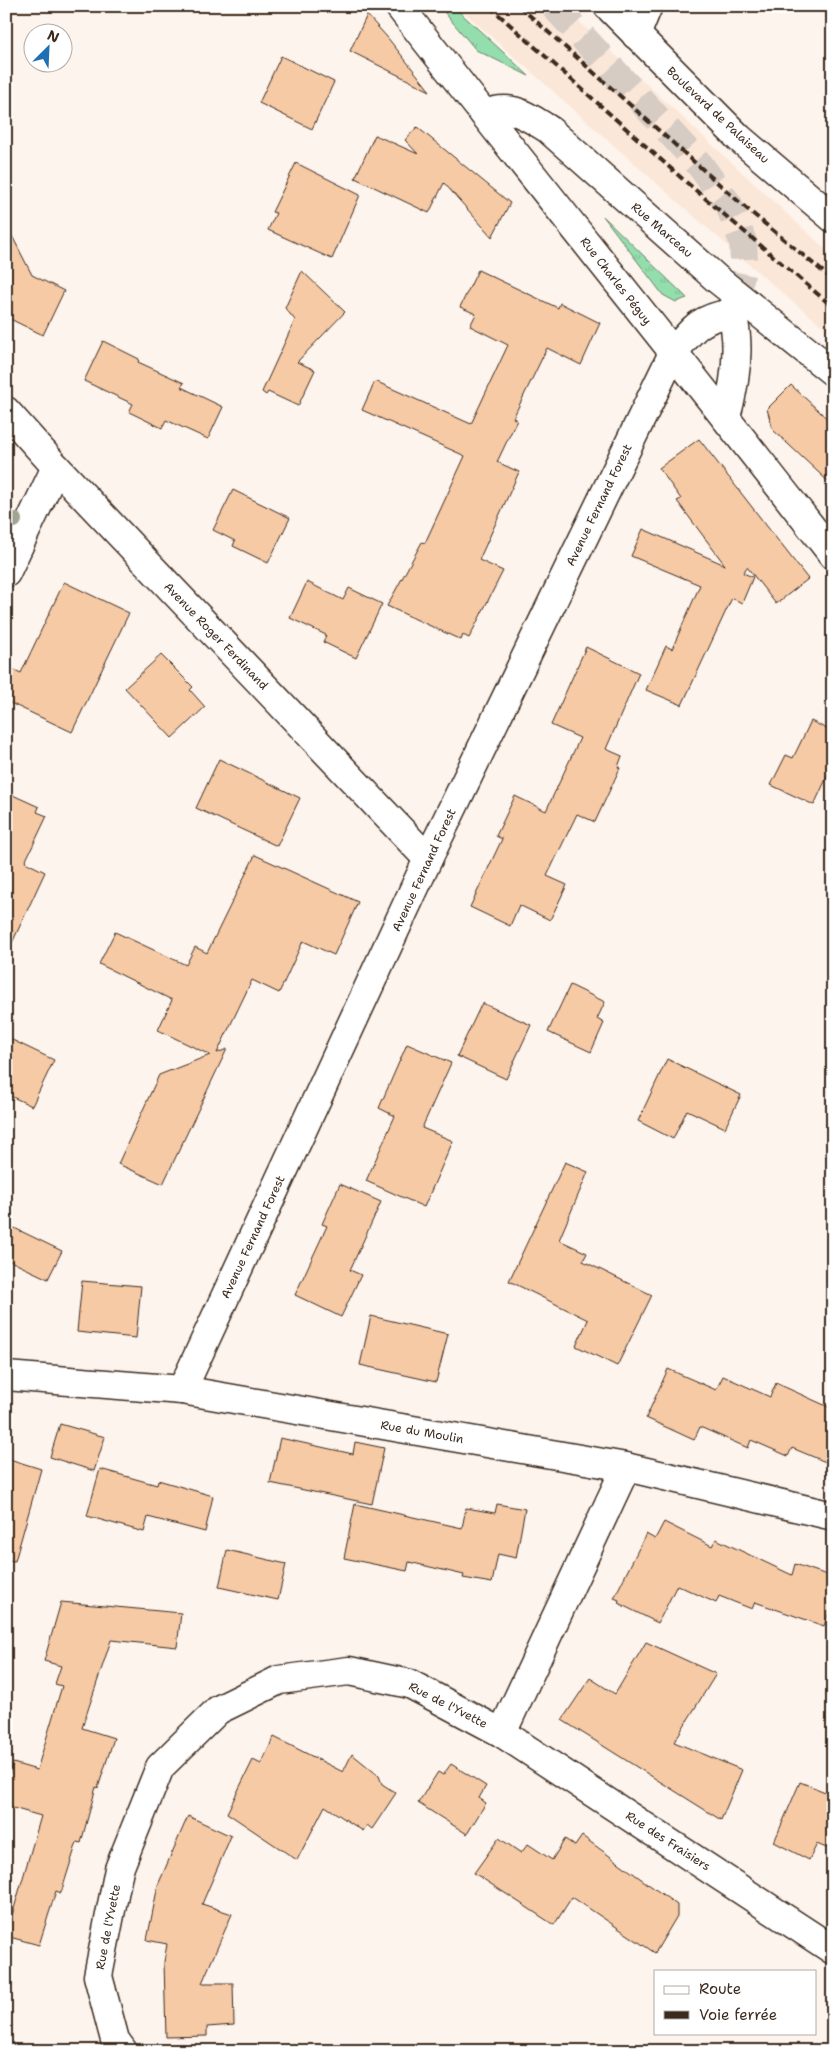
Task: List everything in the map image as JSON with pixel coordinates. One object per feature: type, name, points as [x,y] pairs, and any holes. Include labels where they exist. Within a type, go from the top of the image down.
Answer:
[{"type":"street","name":"Rue Charles Péguy","points":[[399,6],[673,353],[726,417],[833,555]]},
{"type":"street","name":"Boulevard de Palaiseau","points":[[608,6],[740,138],[833,218]]},
{"type":"street","points":[[636,35],[648,6]]},
{"type":"street","name":"Rue Marceau","points":[[484,114],[499,109],[510,109],[526,115],[548,129],[717,278],[833,372]]},
{"type":"street","name":"Avenue Fernand Forest","points":[[182,1390],[428,859],[673,353],[688,333],[712,316],[732,314],[738,334],[731,400],[726,417]]},
{"type":"street","name":"Avenue Roger Ferdinand","points":[[6,411],[56,467],[428,859]]},
{"type":"street","points":[[6,573],[56,467]]},
{"type":"street","name":"Rue du Moulin","points":[[6,1376],[182,1390],[626,1467],[833,1516]]},
{"type":"street","name":"Rue de l'Yvette","points":[[123,2051],[115,2040],[98,1976],[119,1869],[160,1767],[218,1710],[279,1680],[349,1671],[410,1684],[502,1733],[626,1467]]},
{"type":"street","name":"Rue des Fraisiers","points":[[502,1733],[833,1950]]},
{"type":"shaded area","points":[[457,6],[562,6],[833,256],[833,334],[789,299],[673,198]]},
{"type":"green space","points":[[439,6],[453,6],[529,76],[476,50]]},
{"type":"green space","points":[[603,216],[687,298],[676,302],[663,295]]},
{"type":"building","points":[[367,15],[387,37],[430,91],[350,51]]},
{"type":"building","points":[[281,56],[334,82],[312,129],[259,103]]},
{"type":"building","points":[[417,127],[510,203],[492,237],[444,183],[429,213],[355,178],[375,135],[418,154],[405,140]]},
{"type":"building","points":[[296,163],[360,195],[332,259],[268,230],[276,213],[272,212]]},
{"type":"building","points":[[6,224],[32,275],[64,291],[43,335],[6,317]]},
{"type":"building","points":[[478,270],[558,308],[560,303],[600,323],[581,365],[547,348],[513,418],[517,420],[497,462],[519,472],[479,560],[503,571],[469,638],[463,635],[461,640],[387,606],[422,542],[425,543],[465,456],[362,410],[375,381],[471,424],[508,345],[470,326],[476,314],[460,307]]},
{"type":"building","points":[[302,271],[345,312],[297,362],[315,370],[298,406],[268,392],[266,395],[262,392],[295,320],[285,308]]},
{"type":"building","points":[[103,341],[139,359],[138,362],[184,383],[181,387],[223,407],[208,439],[166,420],[162,428],[129,412],[133,404],[84,381]]},
{"type":"building","points":[[791,385],[833,424],[833,486],[773,430],[767,409]]},
{"type":"building","points":[[699,439],[808,579],[776,604],[747,567],[743,573],[753,577],[742,603],[732,598],[682,705],[646,690],[666,646],[672,649],[700,585],[631,556],[643,529],[725,565],[677,501],[681,499],[659,468]]},
{"type":"building","points":[[233,490],[290,518],[268,563],[233,546],[235,541],[213,530]]},
{"type":"building","points":[[64,582],[129,613],[72,732],[6,701],[6,666],[21,673]]},
{"type":"building","points":[[307,582],[343,600],[349,588],[382,604],[356,658],[323,642],[326,635],[290,618]]},
{"type":"building","points":[[586,647],[639,673],[606,749],[622,756],[618,767],[620,768],[595,822],[577,814],[547,876],[567,885],[550,920],[519,905],[510,926],[470,907],[502,839],[496,836],[515,796],[546,811],[580,738],[551,725]]},
{"type":"building","points":[[161,655],[193,687],[190,690],[205,707],[172,738],[125,688]]},
{"type":"building","points":[[811,721],[833,732],[833,764],[814,805],[771,785],[786,755],[793,758]]},
{"type":"building","points":[[219,759],[300,798],[277,846],[196,808]]},
{"type":"building","points":[[6,792],[39,807],[37,812],[47,816],[25,862],[45,872],[6,956]]},
{"type":"building","points":[[255,855],[358,902],[334,955],[303,941],[279,993],[252,980],[217,1053],[227,1049],[163,1184],[118,1164],[159,1075],[210,1055],[158,1030],[172,1000],[99,964],[115,932],[186,965],[195,947],[207,953]]},
{"type":"building","points":[[570,985],[605,1002],[597,1019],[604,1023],[591,1052],[548,1032]]},
{"type":"building","points":[[482,1003],[531,1025],[506,1079],[457,1056]]},
{"type":"building","points":[[6,1037],[54,1060],[32,1106],[6,1094]]},
{"type":"building","points":[[407,1044],[451,1063],[422,1128],[453,1141],[424,1207],[366,1181],[395,1116],[379,1108]]},
{"type":"building","points":[[667,1059],[741,1095],[725,1128],[687,1110],[673,1139],[638,1121]]},
{"type":"building","points":[[565,1162],[588,1172],[559,1240],[587,1253],[583,1261],[652,1295],[617,1366],[576,1346],[588,1320],[509,1281]]},
{"type":"building","points":[[340,1184],[381,1202],[350,1270],[361,1275],[341,1317],[295,1295],[327,1226],[322,1224]]},
{"type":"building","points":[[6,1224],[62,1251],[48,1279],[6,1259]]},
{"type":"building","points":[[82,1281],[141,1286],[136,1338],[77,1332]]},
{"type":"building","points":[[371,1316],[448,1334],[436,1382],[360,1365]]},
{"type":"building","points":[[668,1369],[716,1390],[723,1376],[770,1397],[776,1383],[833,1409],[833,1465],[792,1448],[788,1456],[751,1440],[748,1448],[700,1427],[694,1440],[646,1418]]},
{"type":"building","points":[[60,1424],[105,1437],[94,1471],[50,1457]]},
{"type":"building","points":[[280,1438],[353,1454],[355,1442],[384,1448],[372,1504],[270,1483]]},
{"type":"building","points":[[6,1458],[41,1469],[15,1561],[6,1560]]},
{"type":"building","points":[[100,1469],[157,1485],[158,1480],[213,1496],[205,1532],[148,1517],[144,1532],[87,1516]]},
{"type":"building","points":[[355,1504],[462,1528],[466,1508],[495,1513],[497,1504],[525,1509],[516,1558],[498,1554],[492,1583],[463,1578],[464,1575],[409,1562],[407,1571],[344,1558]]},
{"type":"building","points":[[664,1522],[712,1546],[716,1539],[792,1575],[795,1564],[833,1577],[833,1602],[824,1626],[755,1602],[752,1609],[719,1596],[716,1603],[677,1585],[658,1623],[618,1603],[619,1600],[614,1598],[646,1534],[655,1539]]},
{"type":"building","points":[[227,1550],[286,1564],[278,1600],[219,1587]]},
{"type":"building","points":[[61,1602],[181,1613],[177,1647],[111,1640],[82,1728],[114,1738],[98,1788],[96,1787],[81,1843],[77,1842],[61,1893],[56,1891],[39,1945],[6,1936],[41,1816],[6,1806],[6,1784],[13,1763],[37,1770],[62,1686],[55,1684],[61,1666],[44,1661]]},
{"type":"building","points":[[646,1642],[716,1674],[674,1742],[742,1770],[721,1820],[562,1720],[590,1678],[615,1694]]},
{"type":"building","points":[[274,1737],[343,1772],[352,1754],[379,1776],[382,1784],[396,1793],[372,1829],[367,1825],[363,1831],[325,1806],[297,1860],[227,1813],[253,1760],[261,1764]]},
{"type":"building","points":[[451,1764],[486,1786],[479,1798],[486,1803],[467,1834],[418,1803],[438,1772],[443,1775]]},
{"type":"building","points":[[800,1782],[833,1795],[833,1851],[817,1844],[809,1860],[774,1842]]},
{"type":"building","points":[[188,1816],[231,1836],[202,1904],[232,1914],[202,1983],[233,1983],[234,2025],[207,2027],[207,2036],[166,2037],[164,1962],[167,1944],[147,1940],[158,1885]]},
{"type":"building","points":[[582,1836],[677,1905],[677,1916],[655,1953],[572,1897],[554,1925],[474,1873],[499,1838],[521,1853],[528,1844],[552,1860],[565,1839],[575,1846]]},
{"type":"tunnel","points":[[554,6],[700,165],[729,205],[743,242],[744,261],[732,313]]},
{"type":"railway","points":[[489,6],[686,182],[833,307]]},
{"type":"railway","points":[[519,6],[746,208],[833,280]]}]
